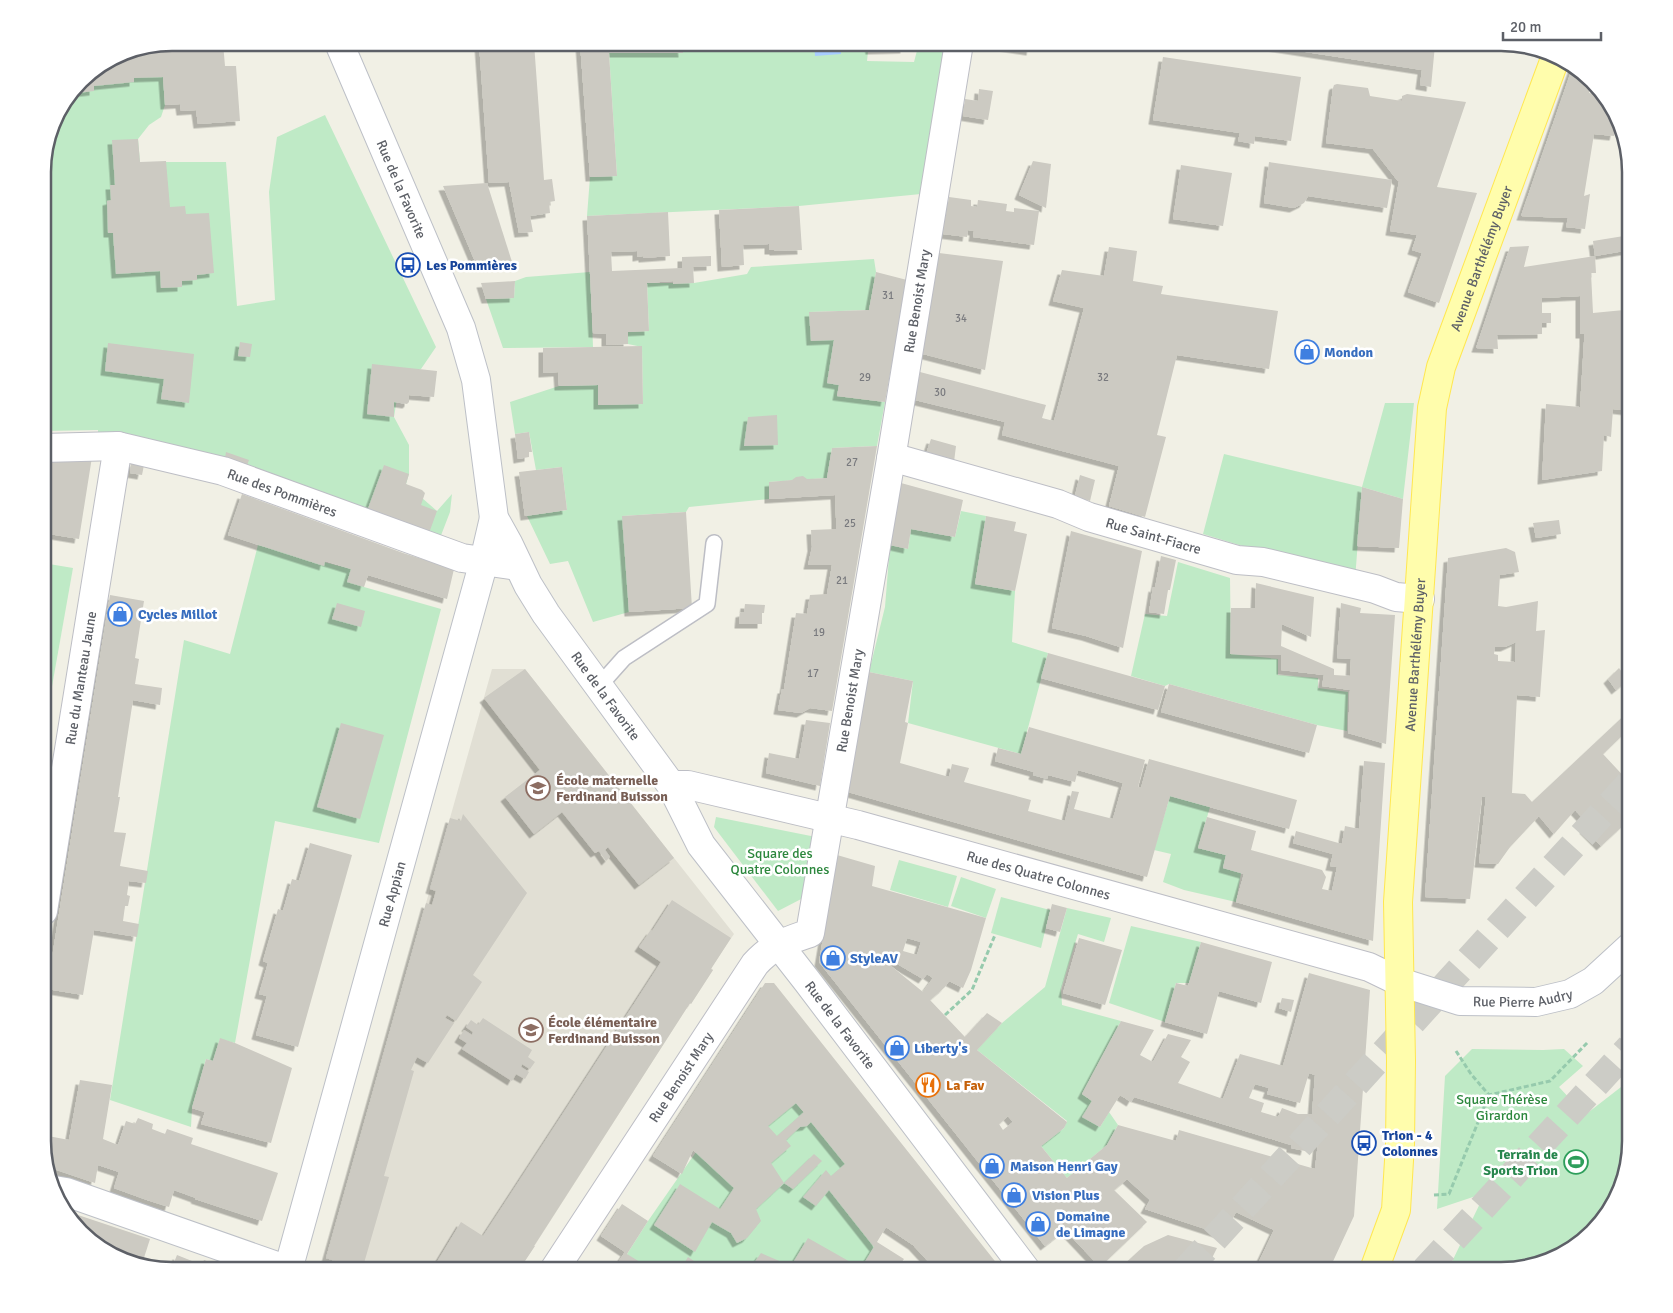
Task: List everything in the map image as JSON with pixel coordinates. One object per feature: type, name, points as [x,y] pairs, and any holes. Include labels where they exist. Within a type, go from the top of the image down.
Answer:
[{"type":"main road","name":"Avenue Barthélémy Buyer","points":[[1377,1262],[1396,1210],[1400,1144],[1398,902],[1432,408],[1441,367],[1553,63]]},
{"type":"street","name":"Rue Benoist Mary","points":[[559,1262],[755,964],[766,952],[778,944],[810,933],[891,459],[957,51]]},
{"type":"street","name":"Rue de la Favorite","points":[[343,52],[461,328],[476,380],[494,518],[528,585],[546,614],[671,785],[701,845],[1020,1262]]},
{"type":"street","name":"Rue des Pommières","points":[[52,448],[118,446],[224,471],[462,558],[518,566]]},
{"type":"street","name":"Rue du Manteau Jaune","points":[[52,855],[118,446]]},
{"type":"street","name":"Rue Saint-Fiacre","points":[[891,459],[902,460],[1058,504],[1089,517],[1238,560],[1263,562],[1396,597],[1420,599]]},
{"type":"street","name":"Rue Appian","points":[[290,1262],[484,561],[494,518]]},
{"type":"street","name":"Rue des Quatre Colonnes","points":[[671,785],[688,785],[830,818],[1369,967],[1400,982]]},
{"type":"street","name":"Rue Pierre Audry","points":[[1400,982],[1460,1000],[1536,1002],[1570,994],[1594,981],[1622,955]]},
{"type":"street","points":[[63,1192],[265,1262]]},
{"type":"lane","points":[[599,686],[624,658],[707,604],[714,543]]},
{"type":"path","points":[[945,1015],[972,990],[995,935]]},
{"type":"path","points":[[1489,1095],[1550,1081],[1588,1042]]},
{"type":"path","points":[[1456,1051],[1471,1074],[1489,1095]]},
{"type":"path","points":[[1434,1195],[1449,1194],[1489,1095]]},
{"type":"shaded area","name":"École élémentaire Ferdinand Buisson","points":[[492,669],[525,669],[734,934],[711,968],[713,970],[524,1262],[338,1262],[326,1258]]},
{"type":"green space","points":[[868,51],[867,61],[914,62],[917,51],[945,51],[921,194],[799,206],[587,216],[590,177],[617,176],[609,53]]},
{"type":"green space","points":[[99,76],[163,77],[165,105],[161,117],[149,125],[138,139],[140,162],[226,162],[237,306],[275,300],[269,192],[277,137],[325,115],[436,347],[421,369],[401,374],[394,417],[409,445],[409,474],[406,484],[437,511],[452,494],[450,512],[440,538],[98,445],[98,430],[52,431],[52,156],[60,126],[76,99]]},
{"type":"green space","points":[[874,259],[876,272],[869,310],[810,312],[834,340],[828,383],[839,385],[837,396],[885,402],[877,446],[832,448],[827,478],[769,482],[769,499],[689,507],[686,512],[623,516],[629,612],[593,622],[568,561],[550,564],[527,516],[567,510],[562,467],[536,470],[529,432],[515,434],[510,402],[559,386],[598,385],[598,405],[643,404],[642,347],[628,344],[628,332],[649,331],[647,283],[694,283],[747,274],[751,267]]},
{"type":"green space","points":[[590,272],[593,347],[503,348],[486,299],[514,298],[515,281],[526,277]]},
{"type":"green space","points":[[1385,403],[1414,403],[1403,499],[1362,487]]},
{"type":"green space","points":[[1224,454],[1362,487],[1355,580],[1203,534]]},
{"type":"green space","points":[[961,511],[986,516],[975,584],[1015,591],[1012,642],[1048,653],[1021,754],[908,723],[913,681],[869,672],[885,607],[890,545],[908,549],[911,529],[955,537]]},
{"type":"green space","points":[[258,545],[351,569],[364,587],[441,609],[379,843],[275,821],[235,1043],[220,1039],[213,1061],[206,1059],[192,1108],[191,1127],[110,1100],[184,640],[230,654]]},
{"type":"green space","points":[[1178,562],[1230,578],[1231,654],[1278,659],[1278,675],[1318,678],[1318,688],[1348,692],[1347,731],[1317,725],[1169,684],[1165,686],[1131,676],[1145,614],[1167,616]]},
{"type":"green space","points":[[52,564],[73,568],[52,686]]},
{"type":"green space","points":[[1170,796],[1210,807],[1198,848],[1226,855],[1223,868],[1241,873],[1236,902],[1184,890],[1163,882],[1171,854],[1154,850]]},
{"type":"green space","name":"Square des Quatre Colonnes","points":[[716,817],[816,837],[807,896],[778,911],[714,827]]},
{"type":"green space","points":[[899,860],[957,876],[948,907],[890,890]]},
{"type":"green space","points":[[961,877],[996,889],[986,918],[951,906]]},
{"type":"green space","points":[[1001,897],[1050,910],[1041,948],[991,933]]},
{"type":"green space","points":[[1067,908],[1111,918],[1104,942],[1078,934],[1061,989],[1062,1005],[1121,1021],[1082,1094],[1092,1101],[1083,1117],[1100,1127],[1109,1112],[1118,1125],[1107,1145],[1067,1178],[1041,1146],[1064,1128],[1067,1121],[977,1050],[1002,1023],[1045,987]]},
{"type":"green space","points":[[1131,926],[1201,942],[1189,983],[1176,983],[1165,1022],[1109,1003]]},
{"type":"green space","name":"Square Thérèse Girardon","points":[[1472,1049],[1564,1049],[1583,1066],[1559,1087],[1585,1115],[1622,1086],[1622,1141],[1618,1172],[1606,1201],[1581,1232],[1547,1253],[1532,1258],[1501,1262],[1452,1262],[1485,1193],[1437,1209],[1445,1076]]},
{"type":"green space","points":[[796,1103],[848,1167],[877,1242],[865,1262],[633,1262],[627,1254],[696,1152]]},
{"type":"water","points":[[841,51],[841,54],[815,56],[815,52]]},
{"type":"building","points":[[1301,51],[1434,51],[1431,87],[1420,85],[1422,70]]},
{"type":"building","points":[[164,52],[224,52],[225,66],[236,66],[240,121],[198,124],[196,110],[181,111],[180,104],[165,105],[163,77],[134,78],[134,82],[94,86],[94,91],[82,92],[92,81],[105,72],[126,60],[141,55]]},
{"type":"building","points":[[480,52],[535,52],[544,180],[552,179],[555,201],[549,202],[550,213],[530,216],[533,232],[519,233],[509,182],[489,183]]},
{"type":"building","points":[[581,52],[683,52],[609,53],[617,176],[590,177]]},
{"type":"building","points":[[1163,57],[1301,77],[1291,141],[1255,136],[1254,144],[1238,141],[1240,133],[1153,120]]},
{"type":"building","points":[[1570,74],[1597,99],[1615,133],[1614,136],[1594,134],[1584,196],[1590,194],[1585,229],[1566,227],[1568,218],[1521,216]]},
{"type":"building","points":[[1337,84],[1368,88],[1370,96],[1402,101],[1402,96],[1407,94],[1466,102],[1437,187],[1477,193],[1439,303],[1408,292],[1422,253],[1412,250],[1417,235],[1390,231],[1399,181],[1373,149],[1326,143],[1333,88]]},
{"type":"building","points":[[979,89],[993,91],[988,120],[963,116],[965,99],[978,101]]},
{"type":"building","points":[[138,139],[140,162],[166,161],[170,207],[185,206],[186,214],[209,213],[214,273],[197,275],[197,280],[182,281],[182,287],[161,288],[160,271],[116,274],[113,233],[108,233],[107,201],[111,200],[110,185],[115,185],[112,140]]},
{"type":"building","points":[[1033,161],[1051,164],[1046,208],[1019,195]]},
{"type":"building","points":[[1269,162],[1392,180],[1387,208],[1308,196],[1304,203],[1294,208],[1264,203]]},
{"type":"building","points":[[1181,165],[1232,173],[1223,226],[1173,219]]},
{"type":"building","points":[[487,183],[513,265],[477,266],[443,186]]},
{"type":"building","points":[[949,197],[971,200],[971,206],[977,207],[978,200],[1007,204],[1006,211],[1014,212],[1014,208],[1039,211],[1034,245],[973,237],[974,231],[968,230],[967,237],[943,234]]},
{"type":"building","points":[[799,206],[802,250],[774,251],[769,250],[769,244],[743,245],[744,265],[722,267],[719,210]]},
{"type":"building","points":[[668,212],[670,256],[643,258],[643,256],[637,257],[637,251],[611,252],[612,271],[682,268],[682,257],[711,256],[711,266],[693,267],[694,283],[673,284],[673,281],[647,283],[649,331],[628,332],[628,344],[606,345],[606,334],[593,333],[587,216]]},
{"type":"building","points":[[1622,236],[1622,251],[1595,256],[1593,241]]},
{"type":"building","points":[[1529,246],[1524,267],[1595,256],[1596,273],[1591,273],[1593,313],[1622,310],[1622,410],[1613,409],[1611,437],[1604,435],[1602,471],[1542,480],[1546,404],[1580,407],[1584,334],[1580,334],[1580,296],[1542,298],[1542,313],[1551,313],[1551,323],[1542,323],[1542,334],[1497,335],[1498,349],[1476,348],[1510,247]]},
{"type":"building","points":[[1109,247],[1137,251],[1133,281],[1163,286],[1161,294],[1278,311],[1269,369],[1177,355],[1157,435],[1166,437],[1145,517],[1109,506],[1119,466],[1002,435],[1005,422],[915,400],[920,372],[1046,405],[1042,418],[1054,421],[1084,308],[1053,301],[1062,270],[1104,276]]},
{"type":"building","points":[[939,253],[1003,261],[985,370],[923,354]]},
{"type":"building","points":[[876,272],[907,280],[885,402],[837,396],[839,385],[827,383],[834,340],[811,341],[809,312],[869,310]]},
{"type":"building","points":[[515,281],[514,298],[486,299],[481,283]]},
{"type":"building","points":[[240,342],[252,344],[250,357],[238,356]]},
{"type":"building","points":[[108,343],[194,354],[189,403],[161,399],[164,379],[105,371]]},
{"type":"building","points":[[642,346],[643,404],[598,405],[598,385],[559,386],[558,372],[543,373],[543,348]]},
{"type":"building","points":[[372,364],[437,371],[434,397],[409,395],[409,402],[407,404],[394,402],[394,417],[367,414]]},
{"type":"building","points":[[777,415],[778,445],[744,446],[748,417]]},
{"type":"building","points":[[529,432],[532,452],[529,452],[529,457],[518,459],[515,434]]},
{"type":"building","points":[[931,439],[956,446],[954,462],[926,454]]},
{"type":"building","points":[[877,446],[832,711],[810,708],[801,713],[778,710],[782,689],[784,689],[796,613],[807,614],[810,595],[827,594],[832,565],[808,565],[812,547],[811,530],[836,529],[836,518],[835,495],[769,499],[769,482],[792,480],[803,476],[807,479],[827,478],[832,448]]},
{"type":"building","points":[[226,452],[249,460],[245,471],[224,464]]},
{"type":"building","points":[[52,455],[92,457],[79,539],[52,534]]},
{"type":"building","points":[[131,461],[144,465],[142,475],[130,473]]},
{"type":"building","points":[[384,465],[409,474],[406,484],[425,493],[421,505],[437,511],[428,536],[366,514]]},
{"type":"building","points":[[562,467],[567,510],[525,516],[519,472]]},
{"type":"building","points":[[1080,475],[1095,480],[1090,501],[1075,496]]},
{"type":"building","points":[[901,483],[963,500],[955,537],[911,529],[908,549],[890,545]]},
{"type":"building","points":[[1362,487],[1403,499],[1399,548],[1357,546]]},
{"type":"building","points":[[242,494],[403,553],[454,569],[447,599],[368,575],[364,587],[347,582],[351,569],[325,561],[324,566],[228,535]]},
{"type":"building","points":[[686,512],[692,608],[629,612],[622,516]]},
{"type":"building","points":[[986,516],[1016,522],[1014,531],[1027,534],[1015,591],[975,584]]},
{"type":"building","points":[[1559,520],[1561,534],[1536,538],[1533,523]]},
{"type":"building","points":[[1071,531],[1142,551],[1123,648],[1086,636],[1052,628]]},
{"type":"building","points":[[1506,548],[1515,552],[1519,572],[1500,575],[1498,606],[1506,607],[1538,601],[1536,631],[1545,630],[1540,697],[1517,695],[1512,793],[1525,794],[1532,802],[1622,718],[1622,736],[1603,754],[1622,774],[1622,826],[1601,846],[1584,829],[1589,825],[1575,810],[1554,834],[1539,816],[1510,847],[1498,864],[1479,863],[1486,796],[1482,797],[1470,899],[1425,897],[1448,558]],"holes":[[[1516,642],[1515,662],[1498,661],[1498,655],[1494,654],[1495,647],[1505,647]]]},
{"type":"building","points":[[1161,556],[1176,560],[1164,614],[1149,612]]},
{"type":"building","points":[[1256,583],[1314,597],[1311,637],[1282,624],[1281,646],[1334,669],[1334,675],[1350,676],[1351,659],[1337,658],[1341,603],[1361,608],[1360,613],[1395,615],[1386,744],[1348,733],[1350,690],[1322,686],[1324,675],[1281,670],[1281,655],[1230,654],[1231,608],[1255,608]]},
{"type":"building","points":[[110,595],[144,601],[135,658],[139,659],[135,684],[162,688],[160,705],[133,700],[114,832],[126,833],[120,866],[148,871],[146,883],[129,881],[127,895],[130,896],[128,906],[125,906],[123,921],[139,924],[137,937],[94,930],[83,995],[52,990],[52,958]]},
{"type":"building","points":[[337,603],[365,611],[361,627],[332,619]]},
{"type":"building","points":[[745,604],[765,605],[764,613],[762,613],[762,624],[739,624],[740,613],[744,612]]},
{"type":"building","points":[[1048,653],[1165,686],[1158,710],[1041,678]]},
{"type":"building","points":[[1619,668],[1622,672],[1622,685],[1616,690],[1608,679]]},
{"type":"building","points":[[525,669],[674,858],[639,885],[608,847],[605,850],[610,857],[606,861],[599,851],[595,853],[562,812],[534,834],[505,797],[540,770],[484,698]]},
{"type":"building","points":[[869,672],[913,681],[905,722],[908,723],[900,763],[949,777],[952,764],[969,768],[964,782],[1031,800],[1028,811],[1065,821],[1072,791],[1079,792],[1074,809],[1113,819],[1123,783],[1078,770],[1075,782],[1048,775],[1047,779],[1033,775],[1034,772],[995,761],[998,748],[1021,754],[1029,727],[1145,760],[1138,787],[1141,788],[1149,759],[1297,800],[1289,829],[1170,796],[1147,877],[848,792]]},
{"type":"building","points":[[1169,684],[1317,725],[1309,753],[1161,712]]},
{"type":"building","points":[[806,720],[830,723],[820,786],[766,773],[769,753],[799,759]]},
{"type":"building","points":[[341,723],[384,735],[360,819],[317,807]]},
{"type":"building","points":[[1364,761],[1385,763],[1373,941],[1236,902],[1244,874],[1223,868],[1226,855],[1198,848],[1207,817],[1256,831],[1251,850],[1322,870],[1326,877],[1322,889],[1332,891],[1337,867],[1330,866],[1333,854],[1293,843],[1296,831],[1342,844],[1345,826],[1359,829]]},
{"type":"building","points":[[463,814],[527,893],[473,975],[482,982],[456,1021],[447,1015],[445,1018],[454,1023],[428,1063],[417,1057],[411,1070],[414,1071],[384,1176],[389,1177],[364,1262],[338,1262],[326,1258],[426,903],[432,905],[436,891],[430,889],[450,818],[461,821]]},
{"type":"building","points":[[310,843],[352,855],[298,1047],[256,1035],[267,996],[259,994],[268,963],[263,961],[278,909],[283,911],[292,879],[299,881]]},
{"type":"building","points":[[837,855],[875,866],[872,886],[986,918],[971,970],[963,988],[949,981],[930,1000],[965,1037],[987,1013],[1002,1023],[977,1050],[1067,1122],[1064,1128],[1041,1146],[1067,1178],[1107,1145],[1118,1125],[1176,1141],[1179,1130],[1315,1169],[1318,1142],[1308,1139],[1305,1151],[1291,1148],[1291,1145],[1134,1097],[1131,1102],[1120,1095],[1100,1127],[1082,1117],[1092,1101],[1082,1094],[1121,1021],[1154,1030],[1140,1055],[1153,1062],[1168,1034],[1191,1040],[1181,1057],[1190,1062],[1178,1083],[1223,1099],[1240,1054],[1283,1066],[1309,973],[1370,990],[1354,1216],[1333,1262],[1259,1262],[1274,1230],[1236,1212],[1224,1235],[1145,1209],[1150,1200],[1127,1179],[1114,1190],[1147,1222],[1105,1262],[1095,1262],[1065,1230],[1045,1246],[819,962]],"holes":[[[907,938],[921,942],[917,955],[903,951]],[[894,962],[923,979],[927,974],[933,978],[923,992],[891,966]],[[1309,1073],[1315,1075],[1312,1114],[1298,1114],[1282,1108],[1278,1117],[1261,1112],[1264,1103],[1249,1098],[1255,1084],[1269,1088],[1267,1094],[1300,1103]],[[1008,1116],[1013,1122],[1003,1130],[999,1124]]]},
{"type":"building","points":[[672,900],[731,938],[711,969],[713,970],[524,1262],[437,1262],[461,1222],[483,1236],[573,1098],[661,962],[639,947]]},
{"type":"building","points":[[1052,904],[1067,908],[1060,932],[1046,928]]},
{"type":"building","points":[[1079,938],[1122,950],[1105,1005],[1063,993]]},
{"type":"building","points":[[1201,942],[1272,962],[1261,1003],[1219,991],[1207,1034],[1165,1022],[1176,983],[1188,986]]},
{"type":"building","points":[[765,983],[774,983],[996,1262],[929,1262],[913,1245],[886,1227],[877,1242],[904,1259],[902,1262],[865,1262],[874,1247],[829,1190],[816,1206],[803,1197],[826,1170],[831,1176],[845,1164],[811,1122],[807,1126],[800,1127],[786,1140],[791,1146],[771,1163],[784,1183],[756,1209],[761,1221],[747,1238],[737,1243],[731,1233],[712,1222],[695,1252],[654,1225],[680,1184],[720,1209],[734,1188],[693,1150],[682,1174],[653,1156]],"holes":[[[796,1103],[804,1112],[777,1136],[768,1126]]]},
{"type":"building","points":[[1282,998],[1294,1000],[1291,1012],[1279,1008]]},
{"type":"building","points":[[483,1018],[532,1050],[528,1057],[535,1062],[530,1069],[522,1064],[521,1067],[529,1072],[525,1079],[516,1074],[512,1081],[462,1049],[467,1043],[459,1038],[464,1030],[472,1035],[473,1032],[466,1027],[471,1020],[478,1025]]},
{"type":"building","points":[[220,1038],[292,1068],[271,1143],[201,1124],[205,1112],[192,1108],[206,1059],[213,1061]]},
{"type":"building","points":[[80,1080],[112,1085],[103,1139],[118,1145],[126,1121],[135,1124],[138,1118],[153,1124],[152,1129],[165,1134],[167,1129],[193,1138],[191,1144],[278,1173],[262,1221],[195,1199],[174,1190],[169,1207],[114,1188],[119,1172],[98,1165],[95,1183],[54,1169],[52,1157],[52,1137],[69,1140]]},
{"type":"building","points":[[814,1154],[822,1161],[793,1189],[784,1183]]},
{"type":"building","points":[[622,1204],[648,1221],[627,1254],[640,1262],[618,1262],[625,1252],[601,1236]]},
{"type":"building","points":[[76,1214],[150,1239],[144,1259],[141,1258],[112,1246],[99,1237]]},
{"type":"building","points":[[1168,1235],[1217,1248],[1210,1262],[1127,1262],[1144,1246]]},
{"type":"building","points":[[808,1238],[850,1262],[793,1262]]},
{"type":"building","points":[[761,1253],[782,1262],[755,1262]]},
{"type":"building","points":[[177,1255],[194,1262],[174,1262]]},
{"type":"building","points":[[688,1257],[694,1261],[693,1262],[685,1262]]},
{"type":"tunnel","points":[[1193,1262],[1622,792]]},
{"type":"tunnel","points":[[1432,1262],[1622,1056]]},
{"type":"place","name":"Les Pommières","points":[[408,265]]},
{"type":"place","name":"Mondon","points":[[1307,352]]},
{"type":"place","name":"Cycles Millot","points":[[120,614]]},
{"type":"place","name":"École maternelle Ferdinand Buisson","points":[[538,788]]},
{"type":"place","name":"StyleAV","points":[[833,958]]},
{"type":"place","name":"École élémentaire Ferdinand Buisson","points":[[531,1030]]},
{"type":"place","name":"Liberty's","points":[[897,1048]]},
{"type":"place","name":"La Fav","points":[[928,1085]]},
{"type":"place","name":"Trion - 4 Colonnes","points":[[1364,1143]]},
{"type":"place","name":"Terrain de Sports Trion","points":[[1576,1162]]},
{"type":"place","name":"Maison Henri Gay","points":[[992,1166]]},
{"type":"place","name":"Vision Plus","points":[[1014,1195]]},
{"type":"place","name":"Domaine de Limagne","points":[[1038,1224]]}]
